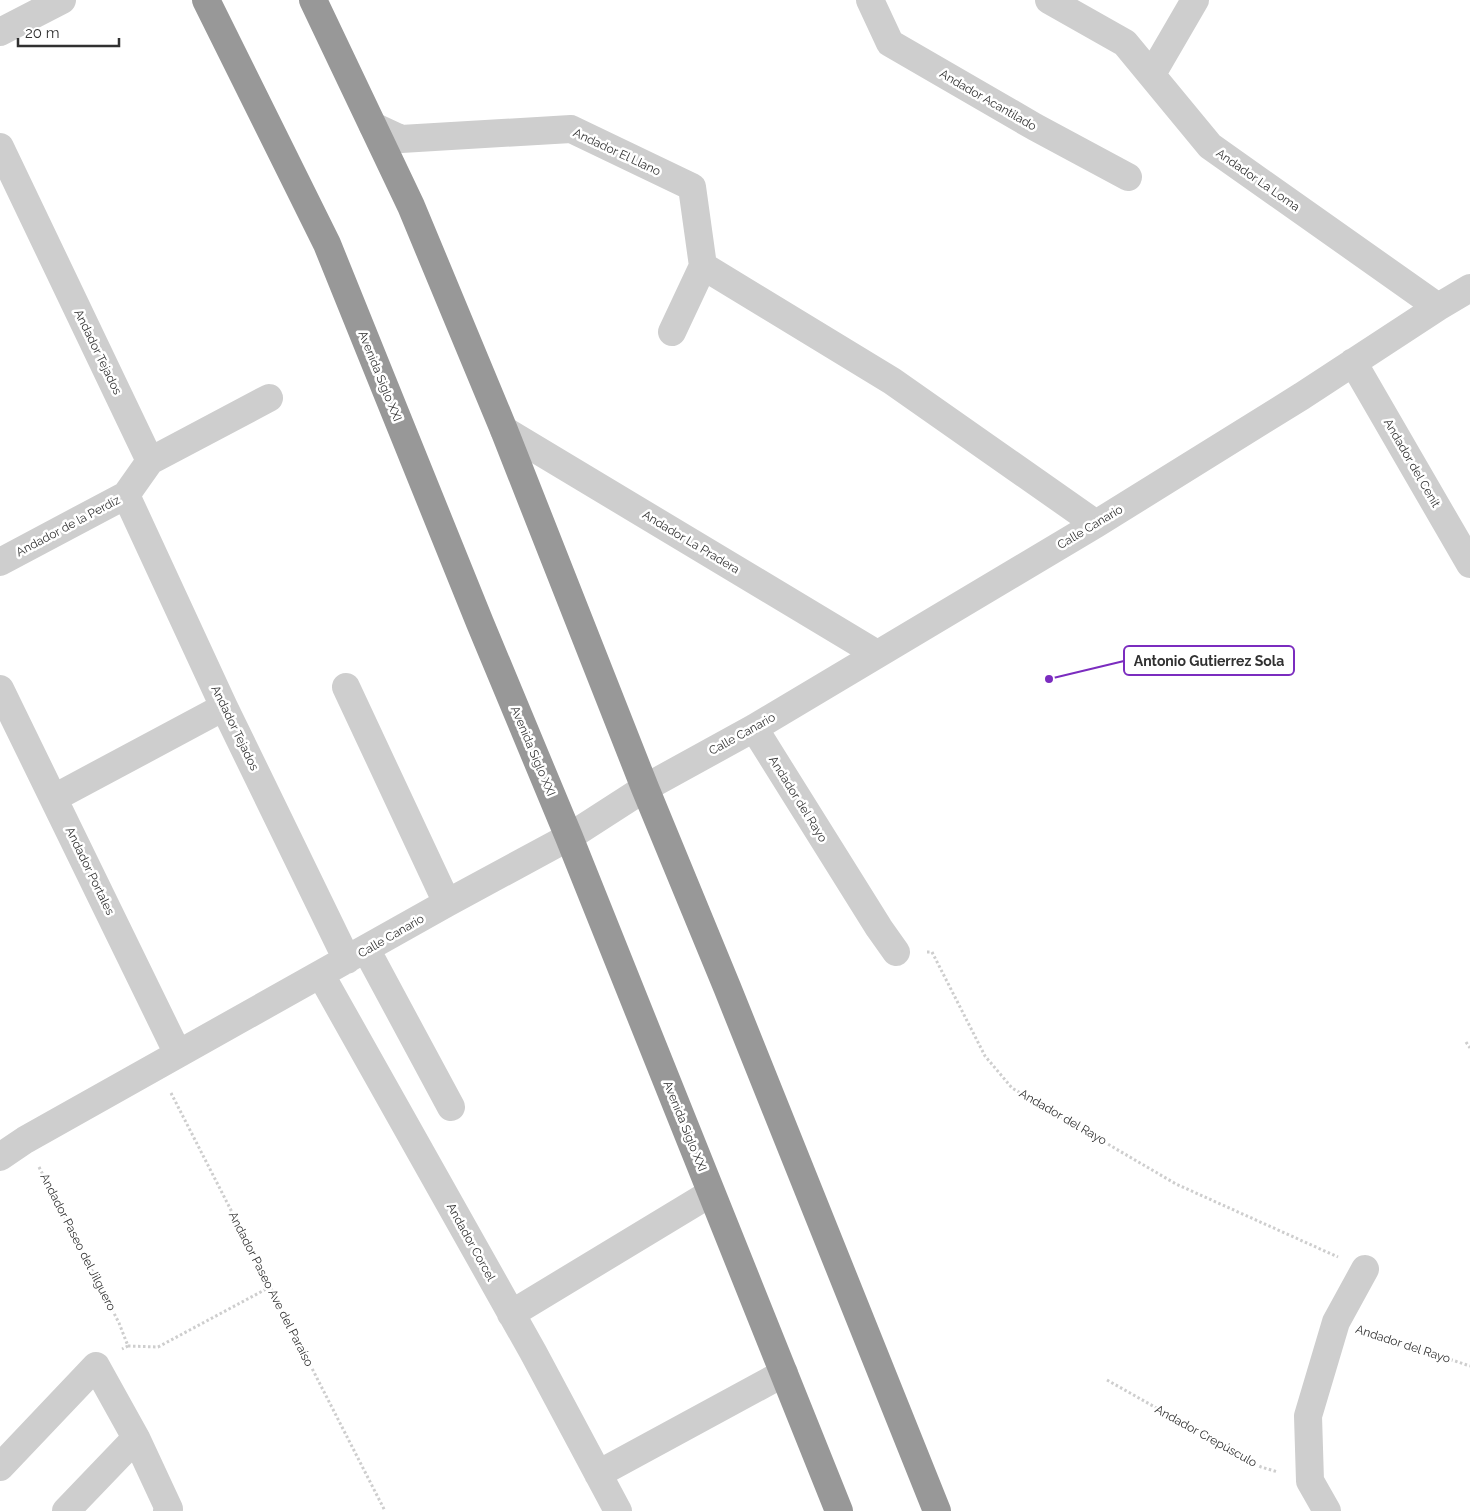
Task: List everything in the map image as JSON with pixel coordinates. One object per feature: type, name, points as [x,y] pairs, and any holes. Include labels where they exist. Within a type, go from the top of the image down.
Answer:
[{"type":"highway","name":"Avenida Siglo XXI","points":[[206,0],[327,244],[484,632],[570,837],[839,1511]]},
{"type":"highway","points":[[313,0],[411,206],[504,430],[645,788],[731,996],[937,1511]]},
{"type":"street","points":[[0,32],[62,0]]},
{"type":"street","name":"Andador Acantilado","points":[[870,0],[890,43],[1036,127],[1128,177]]},
{"type":"street","name":"Andador La Loma","points":[[1049,0],[1125,43],[1210,146],[1438,307]]},
{"type":"street","points":[[1152,74],[1195,0]]},
{"type":"street","name":"Andador El Llano","points":[[373,126],[401,139],[570,130],[692,187],[703,266]]},
{"type":"street","name":"Andador Tejados","points":[[0,148],[150,462]]},
{"type":"street","points":[[672,332],[703,266],[892,381],[1096,524]]},
{"type":"street","name":"Calle Canario","points":[[0,1157],[24,1140],[570,837],[645,788],[754,728],[1096,524],[1294,402],[1470,288]]},
{"type":"street","name":"Andador del Cenit","points":[[1354,362],[1470,564]]},
{"type":"street","points":[[150,462],[270,398]]},
{"type":"street","name":"Andador La Pradera","points":[[504,430],[877,654]]},
{"type":"street","name":"Andador de la Perdíz","points":[[0,562],[126,495],[150,462]]},
{"type":"street","name":"Andador Tejados","points":[[126,495],[224,707],[357,955],[451,1107]]},
{"type":"street","points":[[346,687],[447,904]]},
{"type":"street","name":"Andador Portales","points":[[0,689],[54,798],[168,1060]]},
{"type":"street","points":[[54,798],[224,707]]},
{"type":"street","name":"Andador del Rayo","points":[[754,728],[879,928],[896,952]]},
{"type":"street","name":"Andador Corcel","points":[[321,975],[511,1314],[618,1511]]},
{"type":"street","points":[[511,1314],[711,1193]]},
{"type":"street","points":[[1327,1511],[1310,1481],[1308,1416],[1336,1322],[1365,1269]]},
{"type":"street","points":[[0,1466],[96,1366],[136,1438],[169,1509],[167,1511]]},
{"type":"street","points":[[598,1474],[784,1373]]},
{"type":"street","points":[[66,1511],[136,1438]]},
{"type":"path","name":"Andador del Rayo","points":[[896,952],[932,952],[985,1056],[1012,1088],[1176,1184],[1365,1269]]},
{"type":"path","points":[[1466,1042],[1470,1048]]},
{"type":"path","name":"Andador Paseo Ave del Paraíso","points":[[168,1060],[270,1287],[385,1511]]},
{"type":"path","name":"Andador Paseo del Jilguero","points":[[24,1140],[119,1323],[128,1346]]},
{"type":"path","points":[[96,1366],[128,1346],[158,1347],[270,1287]]},
{"type":"path","name":"Andador del Rayo","points":[[1336,1322],[1470,1366]]},
{"type":"path","name":"Andador Crepúsculo","points":[[1107,1380],[1261,1467],[1310,1481]]},
{"type":"place","name":"Antonio Gutierrez Sola","points":[[1049,679]]}]
